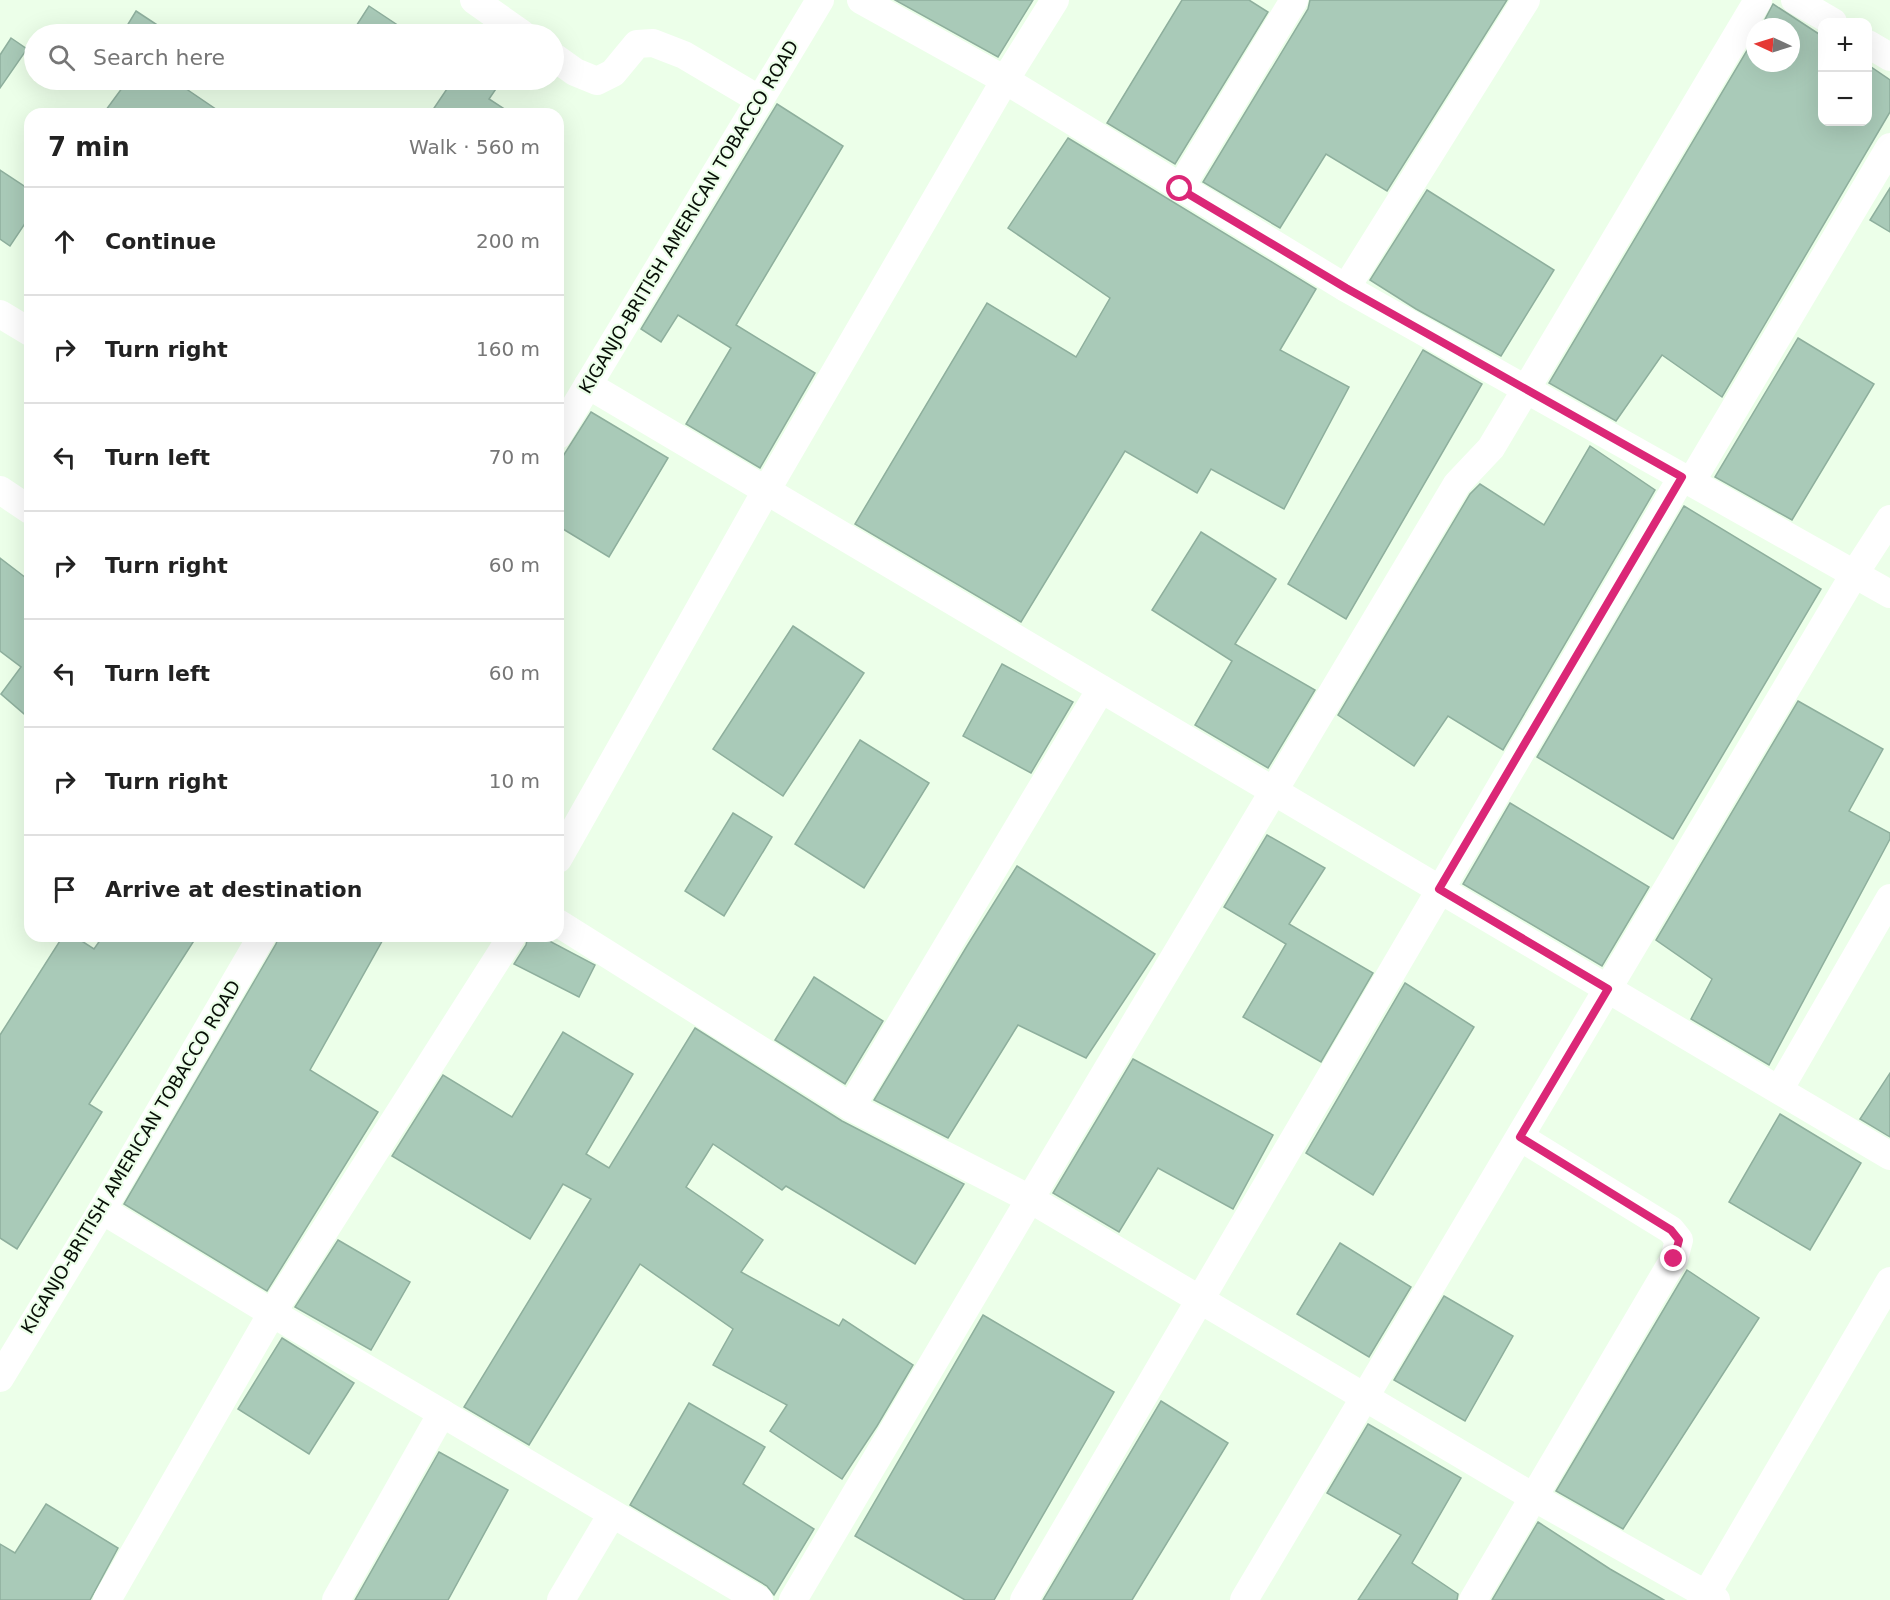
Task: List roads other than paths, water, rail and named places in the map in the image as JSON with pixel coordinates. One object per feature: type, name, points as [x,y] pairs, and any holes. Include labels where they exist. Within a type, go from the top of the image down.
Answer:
[{"type":"street","points":[[474,0],[508,24]]},
{"type":"street","name":"KIGANJO-BRITISH AMERICAN TOBACCO ROAD","points":[[564,425],[820,0]]},
{"type":"street","points":[[861,0],[1005,80],[1180,189],[1346,288],[1890,594]]},
{"type":"street","points":[[564,848],[766,491],[1005,80],[1055,0]]},
{"type":"street","points":[[1180,189],[1294,0]]},
{"type":"street","points":[[1346,288],[1526,0]]},
{"type":"street","points":[[793,1600],[1272,790],[1457,484],[1491,448],[1758,0]]},
{"type":"street","points":[[1796,0],[1826,18]]},
{"type":"street","points":[[564,64],[575,72],[597,81],[613,72],[637,44],[653,43],[684,55],[760,100]]},
{"type":"street","points":[[1872,46],[1890,57]]},
{"type":"street","points":[[1024,1600],[1201,1301],[1439,889],[1890,147]]},
{"type":"street","points":[[0,314],[24,328]]},
{"type":"street","points":[[588,385],[1890,1156]]},
{"type":"street","points":[[0,490],[24,506]]},
{"type":"street","points":[[1244,1600],[1890,519]]},
{"type":"street","points":[[851,1107],[1101,689]]},
{"type":"street","points":[[1779,1090],[1890,898]]},
{"type":"street","points":[[564,927],[851,1107],[1030,1199],[1535,1498],[1709,1598],[1890,1281]]},
{"type":"street","name":"KIGANJO-BRITISH AMERICAN TOBACCO ROAD","points":[[0,1378],[102,1210],[258,942]]},
{"type":"street","points":[[107,1600],[272,1313],[508,942]]},
{"type":"street","points":[[1473,1600],[1674,1259],[1679,1240],[1671,1230],[1520,1137]]},
{"type":"street","points":[[102,1210],[759,1600]]},
{"type":"street","points":[[336,1600],[442,1413]]},
{"type":"street","points":[[561,1600],[612,1514]]}]
